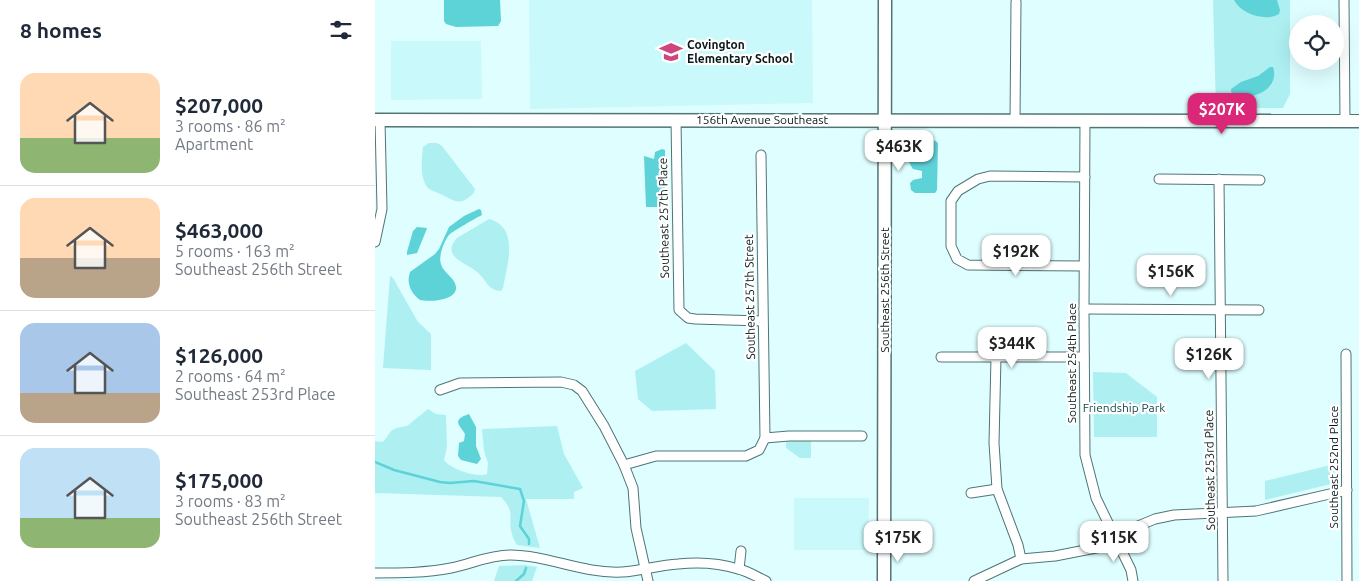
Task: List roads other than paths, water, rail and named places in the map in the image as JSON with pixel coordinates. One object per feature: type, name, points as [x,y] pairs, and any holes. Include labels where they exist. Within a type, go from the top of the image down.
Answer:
[{"type":"street","name":"Southeast 256th Street","points":[[884,581],[885,0]]},
{"type":"street","points":[[1344,0],[1345,121]]},
{"type":"street","points":[[1015,121],[1016,2]]},
{"type":"street","name":"156th Avenue Southeast","points":[[378,120],[1359,121]]},
{"type":"street","points":[[375,242],[379,208],[378,120]]},
{"type":"street","name":"Southeast 257th Place","points":[[676,120],[679,310],[682,314],[695,320],[763,321]]},
{"type":"street","name":"Southeast 254th Place","points":[[1085,121],[1085,455],[1096,498],[1131,570],[1133,581]]},
{"type":"street","name":"Southeast 257th Street","points":[[761,155],[765,438]]},
{"type":"street","points":[[1084,266],[968,265],[957,259],[951,246],[951,201],[958,191],[983,177],[1085,177]]},
{"type":"street","points":[[1159,179],[1260,180]]},
{"type":"street","name":"Southeast 253rd Place","points":[[1219,179],[1223,581]]},
{"type":"street","points":[[1084,308],[1259,310]]},
{"type":"street","name":"Southeast 252nd Place","points":[[1346,354],[1347,581]]},
{"type":"street","points":[[941,357],[1084,357]]},
{"type":"street","points":[[996,357],[994,443],[997,489],[1021,559]]},
{"type":"street","points":[[440,390],[460,383],[561,382],[574,385],[583,391],[604,426],[624,465],[633,488],[636,528],[648,581]]},
{"type":"street","points":[[624,465],[656,456],[746,456],[759,450],[765,438],[789,436],[862,436]]},
{"type":"street","points":[[971,493],[997,489]]},
{"type":"street","points":[[974,581],[1021,559],[1081,552],[1101,547],[1138,526],[1155,519],[1174,515],[1256,512],[1347,490]]},
{"type":"street","points":[[739,569],[741,551]]},
{"type":"street","points":[[375,573],[427,571],[452,567],[485,558],[509,555],[536,557],[602,572],[623,572],[678,564],[711,564],[739,569],[766,581]]},
{"type":"waterway","points":[[375,462],[394,470],[440,482],[474,481],[520,489],[524,501],[520,526],[529,539],[529,544]]},
{"type":"waterway","points":[[516,581],[524,574],[526,568]]},
{"type":"place","name":"Covington Elementary School","points":[[671,52]]},
{"type":"park label","name":"Friendship Park","points":[[1124,408]]}]
